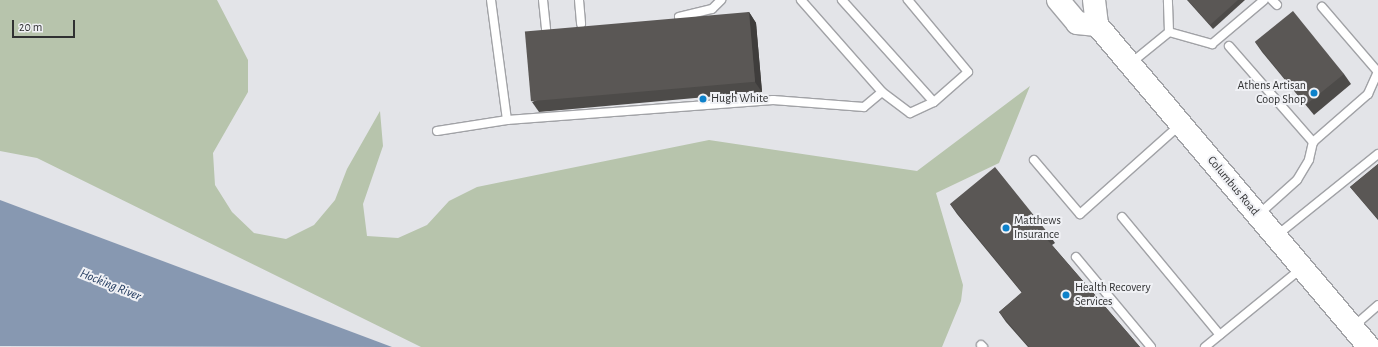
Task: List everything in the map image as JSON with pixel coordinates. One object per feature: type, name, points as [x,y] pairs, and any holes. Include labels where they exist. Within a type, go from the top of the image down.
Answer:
[{"type":"main road","points":[[1058,0],[1077,22],[1097,25],[1094,0]]},
{"type":"main road","name":"Columbus Road","points":[[1097,25],[1369,347]]},
{"type":"lane","points":[[491,0],[507,120]]},
{"type":"lane","points":[[543,0],[546,31]]},
{"type":"lane","points":[[580,0],[581,24]]},
{"type":"lane","points":[[679,17],[712,10],[721,0]]},
{"type":"lane","points":[[801,0],[882,92],[910,113],[934,102],[968,72],[908,0]]},
{"type":"lane","points":[[842,0],[934,102]]},
{"type":"lane","points":[[1168,0],[1169,32]]},
{"type":"lane","points":[[1169,32],[1212,44],[1264,0]]},
{"type":"lane","points":[[1258,215],[1297,180],[1309,160],[1313,142],[1368,94],[1378,72],[1322,7]]},
{"type":"lane","points":[[1130,64],[1169,32]]},
{"type":"lane","points":[[1229,46],[1313,142]]},
{"type":"lane","points":[[437,131],[507,120],[773,100],[864,107],[882,92]]},
{"type":"lane","points":[[1034,160],[1080,214],[1181,124]]},
{"type":"lane","points":[[1276,236],[1378,154]]},
{"type":"lane","points":[[1122,217],[1220,335]]},
{"type":"lane","points":[[1076,257],[1151,347]]},
{"type":"lane","points":[[1205,347],[1303,268]]},
{"type":"lane","points":[[1352,327],[1378,305]]},
{"type":"green space","points":[[0,0],[217,0],[248,60],[248,92],[213,153],[215,185],[232,212],[254,233],[286,239],[314,225],[335,200],[347,169],[380,111],[383,146],[363,204],[367,236],[398,238],[427,225],[449,201],[477,187],[709,140],[917,171],[1030,86],[999,163],[936,193],[963,285],[961,301],[942,347],[421,347],[37,158],[0,151]]},
{"type":"water","name":"Hocking River","points":[[0,200],[392,347],[0,346]]},
{"type":"building","points":[[1188,0],[1238,0],[1210,25]]},
{"type":"building","points":[[1293,11],[1344,74],[1306,105],[1255,42]]},
{"type":"building","points":[[749,12],[755,82],[531,101],[525,32]]},
{"type":"building","points":[[1378,164],[1378,219],[1350,187]]},
{"type":"building","points":[[995,167],[1048,233],[1044,236],[1140,347],[1029,347],[999,312],[1022,292],[950,204]]},
{"type":"place","name":"Athens Artisan Coop Shop","points":[[1314,93]]},
{"type":"place","name":"Hugh White","points":[[703,99]]},
{"type":"place","name":"Matthews Insurance","points":[[1006,228]]},
{"type":"place","name":"Health Recovery Services","points":[[1066,295]]}]
